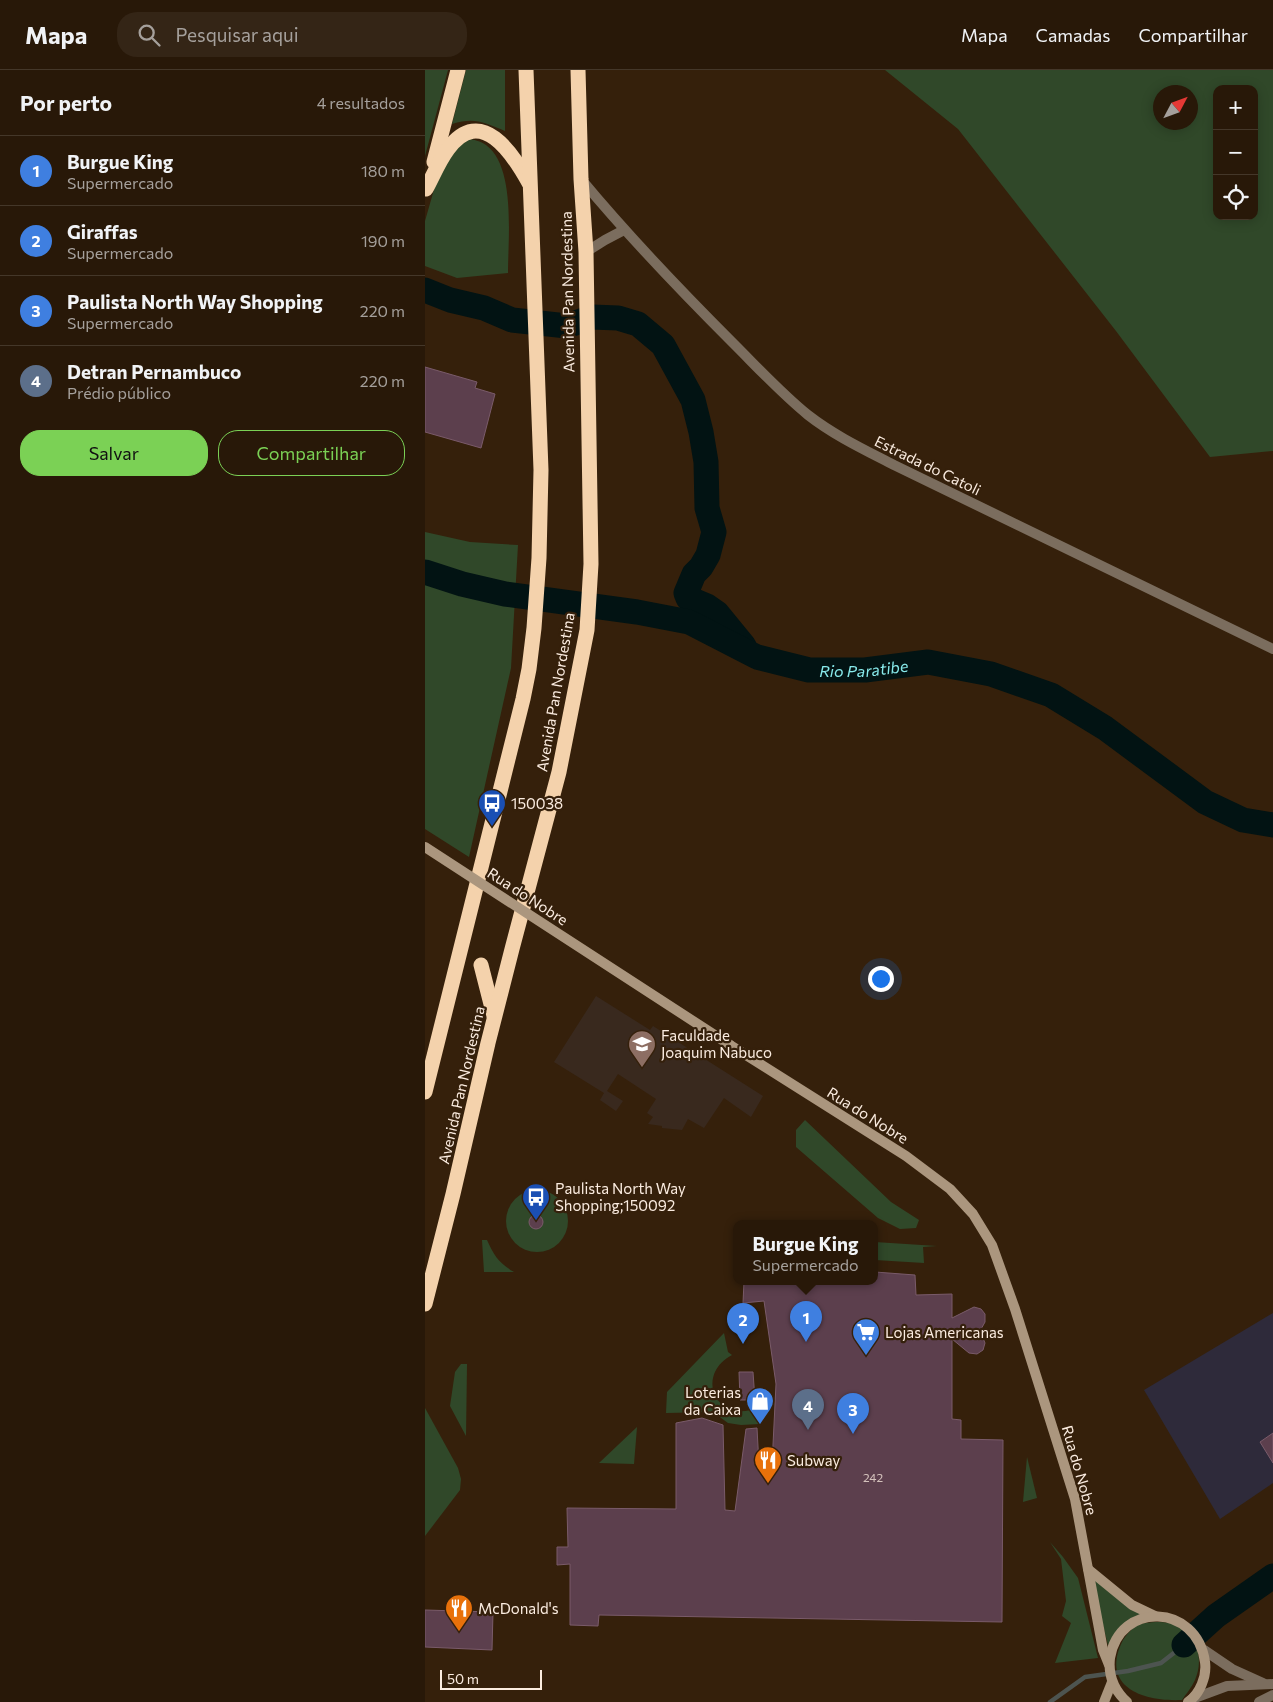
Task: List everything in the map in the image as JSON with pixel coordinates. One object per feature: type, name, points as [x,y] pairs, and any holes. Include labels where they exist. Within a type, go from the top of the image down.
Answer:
[{"type":"highway","points":[[425,191],[458,70]]},
{"type":"highway","points":[[425,1092],[523,699],[534,628],[539,558],[541,470],[535,265],[526,70]]},
{"type":"highway","name":"Avenida Pan Nordestina","points":[[425,1304],[453,1194],[494,1017],[559,772],[587,630],[591,564],[586,259],[581,179],[578,70]]},
{"type":"highway","points":[[425,191],[448,149],[461,135],[469,132],[487,133],[497,138],[530,184]]},
{"type":"highway","points":[[481,965],[494,1017]]},
{"type":"main road","name":"Rua do Nobre","points":[[425,847],[905,1156],[951,1189],[973,1214],[992,1245],[1015,1309],[1075,1499],[1103,1650],[1112,1683]]},
{"type":"main road","points":[[1088,1569],[1132,1605],[1155,1616],[1171,1618],[1185,1625],[1195,1634],[1203,1648],[1206,1668],[1202,1685],[1190,1701]]},
{"type":"main road","points":[[1109,1667],[1111,1650],[1117,1637],[1128,1626],[1140,1619],[1155,1616]]},
{"type":"main road","points":[[1104,1702],[1112,1683]]},
{"type":"main road","points":[[1112,1683],[1116,1702]]},
{"type":"main road","points":[[1112,1683],[1127,1702]]},
{"type":"street","name":"Estrada do Catoli","points":[[581,179],[624,230],[691,301],[807,414],[831,431],[903,469],[1273,649]]},
{"type":"street","points":[[586,259],[605,240],[624,230]]},
{"type":"street","points":[[1203,1648],[1237,1672],[1270,1684]]},
{"type":"street","points":[[1190,1701],[1227,1686],[1270,1684]]},
{"type":"street","points":[[1259,1702],[1273,1694]]},
{"type":"shaded area","name":"Faculdade Joaquim Nabuco","points":[[596,996],[650,1030],[653,1026],[763,1096],[751,1117],[724,1098],[704,1128],[688,1119],[682,1130],[662,1128],[662,1126],[648,1124],[653,1117],[647,1113],[656,1099],[618,1074],[607,1091],[623,1101],[616,1111],[600,1100],[604,1093],[554,1062]]},
{"type":"shaded area","points":[[1273,1313],[1273,1483],[1220,1519],[1144,1390]]},
{"type":"green space","points":[[425,70],[448,70],[425,156]]},
{"type":"green space","points":[[466,70],[505,70],[505,131],[491,125],[473,121],[452,124]]},
{"type":"green space","points":[[885,70],[1273,70],[1273,451],[1210,457],[1116,331],[958,129]]},
{"type":"green space","points":[[468,138],[486,145],[496,155],[502,169],[508,204],[508,273],[457,278],[425,266],[425,221],[435,186],[451,151]]},
{"type":"green space","points":[[425,532],[470,542],[518,545],[511,668],[469,857],[425,829]]},
{"type":"green space","points":[[805,1120],[891,1202],[919,1220],[916,1228],[900,1229],[878,1218],[796,1147],[796,1130]]},
{"type":"green space","points":[[537,1190],[549,1192],[559,1199],[566,1209],[568,1221],[566,1233],[559,1243],[549,1250],[537,1252],[525,1250],[515,1243],[508,1233],[506,1221],[508,1209],[515,1199],[525,1192]]},
{"type":"green space","points":[[482,1240],[487,1240],[498,1259],[514,1272],[484,1272]]},
{"type":"green space","points":[[878,1242],[937,1246],[923,1247],[924,1263],[878,1260]]},
{"type":"green space","points":[[724,1333],[728,1352],[732,1355],[720,1364],[714,1375],[713,1386],[715,1396],[722,1404],[732,1410],[744,1411],[759,1407],[760,1424],[741,1425],[728,1423],[713,1412],[666,1413],[667,1392]]},
{"type":"green space","points":[[461,1364],[467,1364],[466,1436],[450,1406],[455,1372]]},
{"type":"green space","points":[[425,1408],[458,1468],[461,1479],[460,1490],[425,1536]]},
{"type":"green space","points":[[637,1427],[634,1464],[599,1463]]},
{"type":"green space","points":[[1027,1457],[1037,1498],[1023,1502]]},
{"type":"green space","points":[[1050,1542],[1078,1578],[1098,1658],[1055,1663],[1071,1623],[1062,1616],[1066,1601],[1061,1559]]},
{"type":"green space","points":[[1091,1577],[1143,1614],[1109,1649]]},
{"type":"green space","points":[[1156,1622],[1171,1623],[1180,1627],[1187,1632],[1196,1646],[1199,1663],[1198,1672],[1194,1683],[1182,1700],[1166,1700],[1139,1694],[1128,1688],[1120,1679],[1117,1669],[1117,1656],[1123,1640],[1138,1625]]},
{"type":"building","points":[[425,367],[477,382],[475,388],[495,394],[481,448],[425,432]]},
{"type":"building","points":[[536,1215],[541,1217],[543,1222],[541,1227],[536,1229],[531,1227],[529,1222],[531,1217]]},
{"type":"building","points":[[878,1272],[915,1275],[916,1295],[952,1294],[952,1318],[974,1307],[981,1309],[985,1314],[985,1322],[980,1331],[985,1343],[983,1350],[977,1354],[969,1353],[952,1339],[952,1419],[961,1420],[961,1439],[1003,1440],[1002,1622],[599,1615],[598,1626],[570,1625],[570,1564],[557,1565],[557,1547],[568,1547],[567,1508],[676,1509],[676,1423],[702,1418],[723,1425],[725,1510],[735,1511],[746,1429],[757,1428],[759,1465],[772,1465],[776,1384],[764,1301],[743,1303],[744,1285],[878,1285]]},
{"type":"building","points":[[739,1372],[753,1372],[755,1400],[740,1400]]},
{"type":"building","points":[[1273,1433],[1273,1463],[1260,1442]]},
{"type":"building","name":"McDonald's","points":[[425,1610],[493,1612],[492,1650],[425,1647]]},
{"type":"waterway","points":[[425,290],[450,300],[484,308],[512,320],[567,326],[592,317],[618,318],[638,324],[663,345],[693,400],[706,462],[707,508],[714,532],[708,555],[694,574],[686,593],[688,598],[707,606],[717,613],[744,646]]},
{"type":"waterway","name":"Rio Paratibe","points":[[425,572],[462,584],[505,594],[637,612],[689,622],[757,657],[809,670],[865,670],[928,662],[991,674],[1051,695],[1105,728],[1205,802],[1243,820],[1273,825]]},
{"type":"waterway","name":"Rio Paratibe","points":[[1184,1645],[1216,1616],[1273,1576]]},
{"type":"waterway","points":[[1050,1702],[1085,1677],[1128,1671],[1161,1663],[1184,1645]]},
{"type":"place","name":"150038","points":[[492,827]]},
{"type":"place","name":"Faculdade Joaquim Nabuco","points":[[642,1068]]},
{"type":"place","name":"Paulista North Way Shopping;150092","points":[[536,1221]]},
{"type":"place","name":"Burgue King","points":[[806,1342]]},
{"type":"place","name":"Giraffas","points":[[743,1344]]},
{"type":"place","name":"Lojas Americanas","points":[[866,1356]]},
{"type":"place","name":"Loterias da Caixa","points":[[760,1425]]},
{"type":"place","name":"Detran Pernambuco","points":[[808,1430]]},
{"type":"place","name":"Paulista North Way Shopping","points":[[853,1434]]},
{"type":"place","name":"Subway","points":[[768,1484]]},
{"type":"place","name":"McDonald's","points":[[459,1632]]}]
